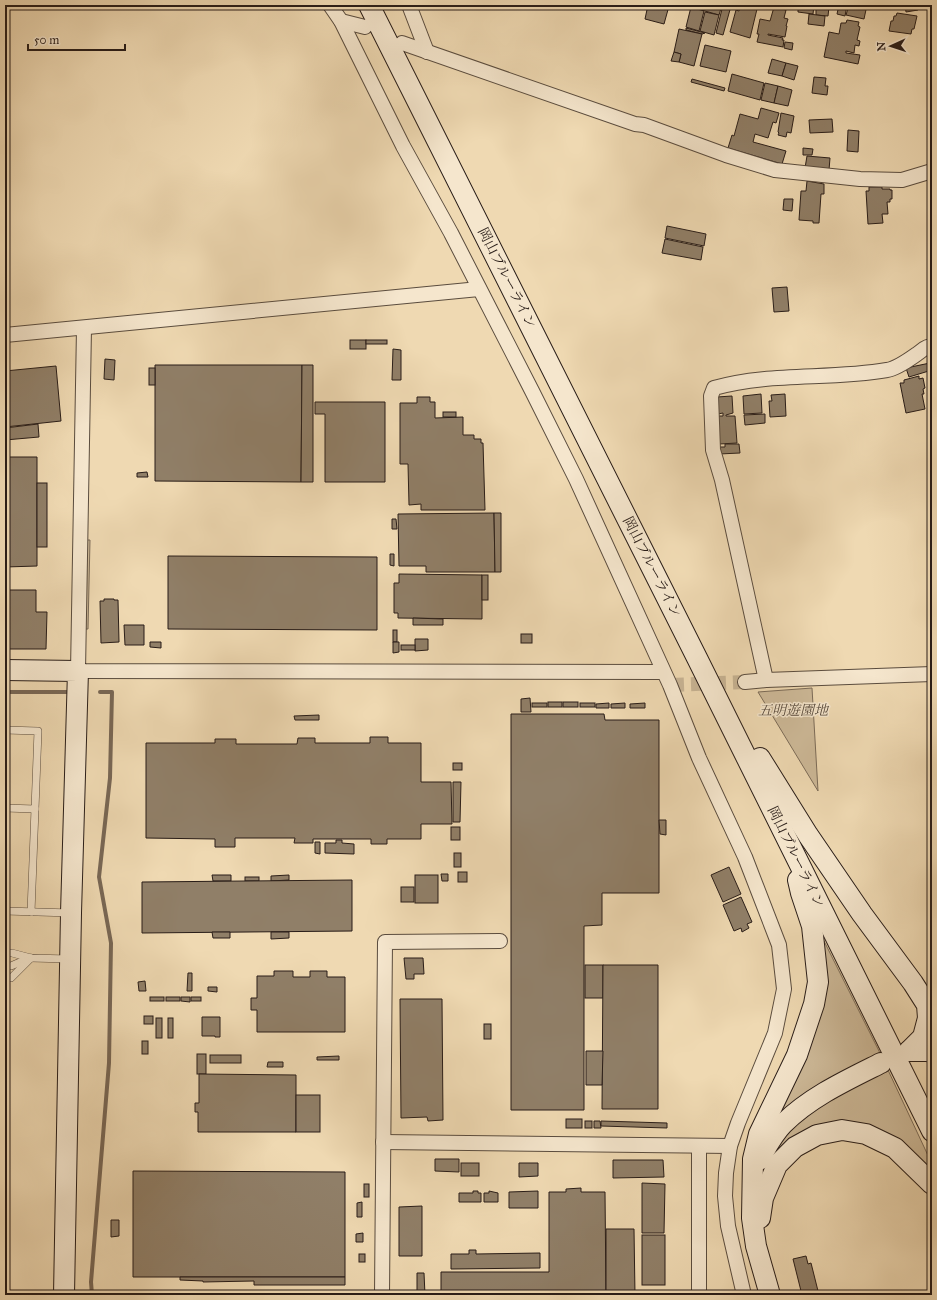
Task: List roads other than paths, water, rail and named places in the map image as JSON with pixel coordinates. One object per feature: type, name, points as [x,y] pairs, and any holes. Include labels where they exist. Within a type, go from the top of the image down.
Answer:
[{"type":"main road","name":"岡山ブルーライン","points":[[369,5],[697,658],[932,1131]]},
{"type":"main road","points":[[697,658],[808,835],[862,914],[913,982],[927,1006],[928,1018],[923,1037],[908,1051],[932,1052]]},
{"type":"main road","points":[[5,670],[78,670],[64,1295]]},
{"type":"main road","points":[[770,1295],[756,1246],[752,1218],[751,1193],[753,1159],[759,1134],[797,1055],[814,1004],[818,982],[812,926],[801,893],[790,844]]},
{"type":"main road","points":[[751,1193],[759,1160],[782,1124],[801,1108],[818,1097],[881,1063]]},
{"type":"main road","points":[[756,1246],[763,1198],[777,1165],[795,1147],[817,1135],[842,1130],[866,1134],[895,1148],[932,1184]]},
{"type":"street","points":[[330,5],[341,21],[576,479],[670,685],[699,758],[745,857],[779,945],[784,989],[775,1033],[738,1123],[730,1146],[726,1173],[725,1196],[728,1226],[744,1295]]},
{"type":"street","points":[[409,5],[427,52]]},
{"type":"street","points":[[341,21],[365,27]]},
{"type":"street","points":[[402,43],[636,124],[644,125],[726,155],[775,170],[860,179],[902,180],[932,171]]},
{"type":"street","points":[[5,336],[479,289]]},
{"type":"street","points":[[84,328],[78,670],[663,672]]},
{"type":"street","points":[[766,680],[722,480],[713,450],[711,396],[714,388],[727,384],[758,380],[889,370],[916,355],[927,346],[932,346]]},
{"type":"street","points":[[745,682],[932,674]]},
{"type":"street","points":[[374,1295],[382,1295],[385,942],[500,941]]},
{"type":"street","points":[[383,1142],[730,1146]]},
{"type":"street","points":[[699,1146],[699,1295]]},
{"type":"lane","points":[[5,730],[38,731],[32,912]]},
{"type":"lane","points":[[5,808],[35,809]]},
{"type":"lane","points":[[5,911],[72,913]]},
{"type":"lane","points":[[5,953],[12,953],[31,958],[71,960]]},
{"type":"lane","points":[[5,966],[11,966],[31,958]]},
{"type":"lane","points":[[5,978],[11,978],[31,958]]},
{"type":"waterway","points":[[5,692],[73,692]]},
{"type":"waterway","points":[[92,1295],[91,1282],[109,1063],[111,943],[99,877],[110,778],[112,692],[100,692]]},
{"type":"tunnel","points":[[670,685],[745,682]]},
{"type":"park label","name":"五明遊園地","points":[[793,710]]}]
